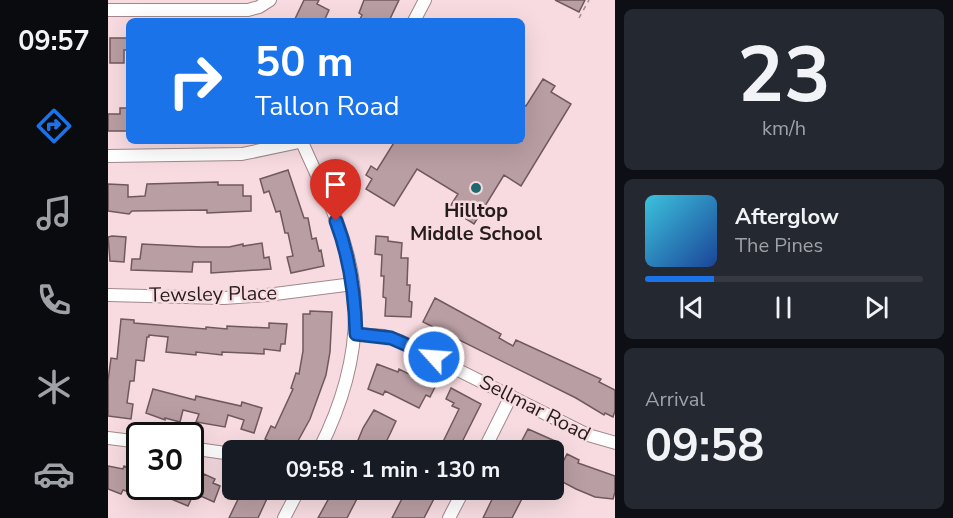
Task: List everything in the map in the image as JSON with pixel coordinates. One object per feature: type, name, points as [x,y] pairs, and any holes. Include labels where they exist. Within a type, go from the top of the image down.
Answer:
[{"type":"street","points":[[108,10],[248,10],[259,7],[270,0]]},
{"type":"street","points":[[416,18],[425,0]]},
{"type":"street","points":[[108,156],[242,154],[293,144]]},
{"type":"street","points":[[304,144],[346,249],[353,284],[356,334],[349,373],[340,404],[324,440]]},
{"type":"street","name":"Tewsley Place","points":[[108,295],[224,298],[353,284]]},
{"type":"street","name":"Sellmar Road","points":[[356,334],[384,336],[400,341],[588,435],[615,443]]},
{"type":"street","points":[[489,440],[511,396]]},
{"type":"street","points":[[108,438],[126,440]]},
{"type":"street","points":[[204,450],[222,453]]},
{"type":"street","points":[[284,518],[293,500]]},
{"type":"street","points":[[449,518],[458,500]]},
{"type":"path","points":[[579,18],[589,0]]},
{"type":"building","points":[[304,0],[319,0],[317,4],[329,10],[325,18],[295,18]]},
{"type":"building","points":[[364,0],[399,0],[390,18],[360,18],[362,15],[359,13]]},
{"type":"building","points":[[555,0],[585,0],[579,12]]},
{"type":"building","points":[[110,38],[126,38],[124,63],[110,63]]},
{"type":"building","points":[[543,79],[555,86],[551,92],[571,104],[521,186],[504,175],[474,224],[449,208],[458,194],[417,169],[394,206],[366,189],[372,179],[366,175],[371,166],[377,170],[393,144],[525,144],[526,106]]},
{"type":"building","points":[[120,108],[126,108],[126,131],[108,131],[108,114],[120,114]]},
{"type":"building","points":[[288,170],[304,218],[308,218],[312,239],[316,238],[319,251],[321,250],[324,266],[291,273],[287,257],[293,256],[288,233],[285,233],[280,211],[276,212],[269,191],[264,193],[260,179]]},
{"type":"building","points":[[218,182],[218,185],[243,185],[243,196],[251,196],[251,211],[207,213],[207,210],[132,211],[129,214],[108,211],[108,184],[128,185],[128,197],[145,196],[147,184]]},
{"type":"building","points":[[376,236],[388,237],[388,241],[402,243],[401,258],[408,258],[407,285],[410,285],[411,317],[385,316],[384,276],[381,276],[382,255],[375,254]]},
{"type":"building","points":[[108,237],[126,237],[124,262],[110,261]]},
{"type":"building","points":[[262,243],[264,258],[269,257],[271,269],[211,273],[211,262],[193,262],[192,272],[131,270],[132,259],[140,259],[142,244],[229,247]]},
{"type":"building","points":[[435,298],[501,334],[499,338],[513,346],[516,340],[601,379],[599,382],[615,390],[613,417],[605,413],[604,415],[576,398],[423,322]]},
{"type":"building","points":[[310,311],[332,312],[330,352],[326,375],[310,419],[298,440],[267,440],[265,439],[271,426],[275,428],[293,389],[291,388],[296,373],[299,374],[303,351],[303,314],[310,314]]},
{"type":"building","points":[[121,319],[134,320],[134,323],[206,329],[206,327],[227,329],[227,326],[269,328],[269,323],[287,324],[285,344],[281,344],[280,351],[264,349],[264,354],[222,352],[222,355],[196,352],[196,355],[166,352],[168,337],[149,335],[144,361],[136,360],[134,381],[130,381],[127,403],[133,404],[131,419],[108,416],[108,381],[111,358],[117,359]]},
{"type":"building","points":[[377,364],[398,372],[399,369],[435,387],[430,397],[426,395],[419,408],[385,391],[383,395],[368,389]]},
{"type":"building","points":[[451,388],[481,404],[463,440],[444,440],[459,409],[452,406],[454,403],[446,399]]},
{"type":"building","points":[[153,389],[195,400],[196,396],[241,406],[242,402],[262,408],[254,433],[241,429],[244,420],[228,415],[225,427],[196,422],[199,414],[183,410],[180,422],[165,418],[165,420],[146,413]]},
{"type":"building","points":[[374,410],[396,421],[387,440],[358,440]]},
{"type":"building","points":[[528,429],[553,440],[522,440]]},
{"type":"building","points":[[567,454],[579,460],[578,463],[615,476],[613,499],[595,497],[564,483],[564,460]]},
{"type":"building","points":[[108,466],[123,469],[126,467],[126,491],[123,490],[121,494],[108,489]]},
{"type":"building","points":[[204,474],[215,479],[213,483],[220,486],[214,502],[204,498]]},
{"type":"building","points":[[174,500],[191,500],[188,506]]},
{"type":"building","points":[[238,500],[266,500],[258,518],[229,518]]},
{"type":"building","points":[[328,500],[356,500],[347,518],[318,518]]},
{"type":"building","points":[[401,500],[433,500],[424,518],[392,518]]},
{"type":"building","points":[[492,500],[521,500],[512,518],[483,518]]},
{"type":"place","name":"Hilltop Middle School","points":[[476,188]]},
{"type":"route","points":[[336,221],[346,249],[353,284],[356,334],[391,338],[434,357]]}]
